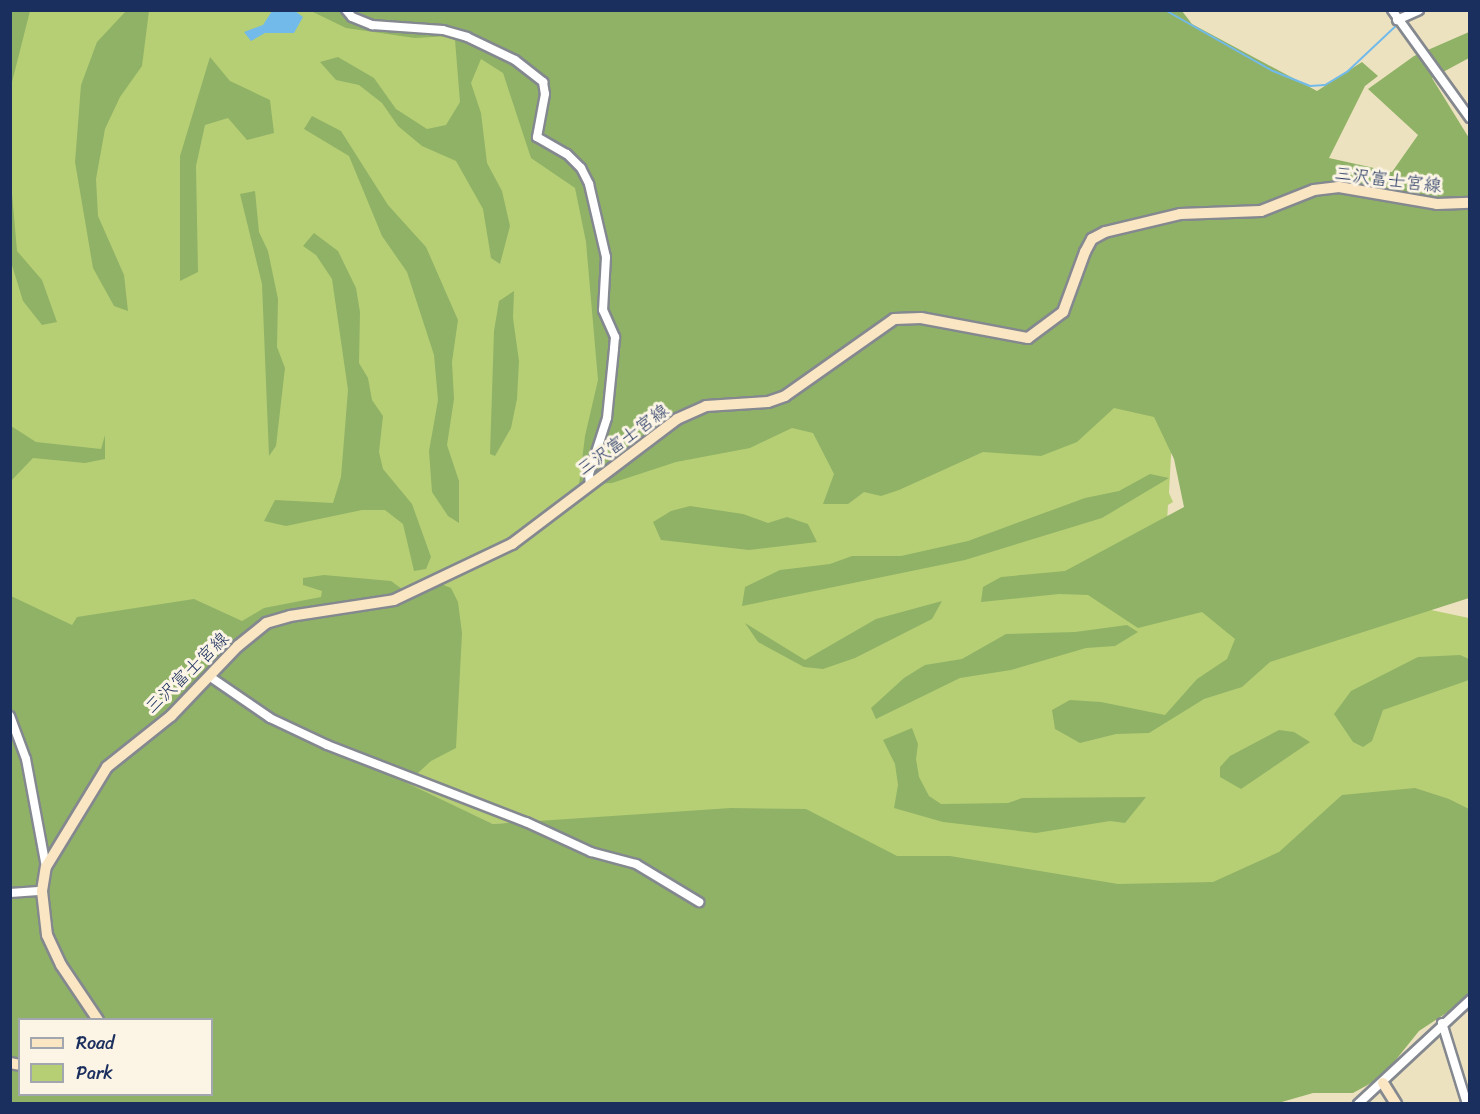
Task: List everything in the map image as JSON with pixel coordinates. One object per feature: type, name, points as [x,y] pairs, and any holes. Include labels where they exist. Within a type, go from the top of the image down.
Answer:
[{"type":"main road","name":"三沢富士宮線","points":[[97,1018],[47,935],[42,891],[46,867],[107,767],[171,716],[209,676],[266,623],[290,616],[394,600],[512,544],[677,419],[706,406],[768,402],[785,396],[894,319],[921,318],[1017,339],[1035,335],[1063,312],[1085,252],[1092,239],[1105,232],[1180,214],[1261,211],[1314,190],[1339,187],[1437,204],[1470,203]]},
{"type":"main road","points":[[1383,1083],[1396,1104]]},
{"type":"street","points":[[346,10],[352,17],[372,25],[443,30],[467,37],[515,60],[543,82],[537,137],[567,154],[581,168],[589,184],[606,257],[603,310],[615,337],[607,418],[589,474],[590,485]]},
{"type":"street","points":[[1392,10],[1399,24],[1470,118]]},
{"type":"street","points":[[1399,24],[1419,10]]},
{"type":"street","points":[[209,676],[270,718],[327,745],[526,822],[591,852],[636,864],[699,902]]},
{"type":"street","points":[[10,717],[26,759],[46,867]]},
{"type":"street","points":[[10,893],[42,891]]},
{"type":"street","points":[[1358,1104],[1470,1000]]},
{"type":"street","points":[[1443,1023],[1467,1104]]},
{"type":"green space","points":[[10,11],[30,11],[11,86]]},
{"type":"green space","points":[[11,11],[492,11],[1175,382],[1169,493],[1173,502],[1168,505],[1165,554],[1469,618],[1469,843],[1122,932],[636,816],[493,824],[406,783],[11,659]]},
{"type":"green space","points":[[126,11],[149,11],[142,66],[120,97],[105,129],[96,179],[98,216],[124,275],[128,311],[114,306],[93,268],[75,162],[81,85],[97,42]]},
{"type":"green space","points":[[311,11],[1182,11],[1192,24],[1317,91],[1362,62],[1378,76],[1365,86],[1329,158],[1392,172],[1418,135],[1368,89],[1414,56],[1469,32],[1469,58],[1432,78],[1469,138],[1469,598],[1270,662],[1242,687],[1204,699],[1149,733],[1116,734],[1080,743],[1055,729],[1052,710],[1070,700],[1101,702],[1165,715],[1197,679],[1227,659],[1235,639],[1202,612],[1138,628],[1088,595],[1059,594],[981,602],[983,587],[1001,577],[1065,571],[1184,507],[1174,459],[1154,417],[1114,408],[1077,442],[1041,456],[983,452],[899,490],[881,496],[864,492],[848,504],[823,504],[834,474],[813,433],[792,428],[750,448],[676,462],[612,483],[579,485],[585,436],[598,380],[586,242],[575,188],[531,158],[503,73],[481,59],[471,83],[481,113],[487,163],[502,191],[510,226],[500,264],[491,258],[483,209],[456,161],[422,146],[398,126],[382,103],[359,85],[336,80],[320,62],[338,57],[374,78],[396,109],[427,129],[446,125],[460,102],[455,40],[449,36],[415,38],[346,28]]},
{"type":"green space","points":[[210,57],[230,81],[270,100],[274,133],[247,140],[228,118],[205,125],[196,166],[198,272],[180,281],[180,156]]},
{"type":"green space","points":[[312,116],[341,131],[388,205],[426,247],[458,320],[452,362],[454,399],[447,445],[459,481],[459,523],[448,516],[432,492],[429,451],[438,400],[434,355],[407,272],[382,236],[349,156],[304,129]]},
{"type":"green space","points":[[11,182],[17,251],[42,280],[57,322],[42,325],[23,301],[11,262]]},
{"type":"green space","points":[[255,191],[259,232],[268,251],[278,299],[277,347],[285,368],[276,446],[269,456],[262,284],[240,194]]},
{"type":"green space","points":[[314,233],[338,251],[356,288],[360,312],[359,363],[368,378],[372,400],[383,416],[379,452],[383,469],[412,504],[431,557],[426,569],[414,571],[403,524],[385,510],[362,510],[286,526],[264,521],[275,500],[333,503],[341,477],[348,390],[332,279],[316,255],[303,246]]},
{"type":"green space","points":[[514,291],[513,318],[519,361],[517,399],[511,428],[495,456],[490,454],[494,331],[499,301]]},
{"type":"green space","points":[[11,426],[36,442],[101,449],[105,435],[105,459],[85,463],[33,458],[11,481]]},
{"type":"green space","points":[[1150,474],[1169,478],[1102,518],[965,560],[742,606],[745,587],[780,570],[830,564],[852,556],[901,556],[968,541],[1085,498],[1119,491]]},
{"type":"green space","points":[[690,506],[743,514],[768,523],[787,517],[808,524],[817,542],[749,550],[661,540],[653,522],[671,511]]},
{"type":"green space","points":[[324,575],[391,581],[406,592],[436,582],[451,588],[458,602],[462,633],[456,748],[431,761],[407,783],[493,824],[731,808],[806,809],[897,856],[950,856],[1118,884],[1213,882],[1279,852],[1342,795],[1415,788],[1449,799],[1469,809],[1469,998],[1419,1031],[1382,1077],[1353,1093],[1313,1093],[1275,1104],[11,1104],[11,596],[72,625],[77,617],[194,599],[242,621],[264,608],[321,597],[322,591],[303,585],[303,578]]},
{"type":"green space","points":[[942,601],[932,619],[855,658],[823,669],[804,667],[758,642],[745,623],[805,660],[876,619]]},
{"type":"green space","points":[[1127,625],[1138,632],[1115,646],[1086,648],[1011,670],[960,678],[876,719],[871,708],[904,678],[925,665],[962,659],[1006,634],[1075,632]]},
{"type":"green space","points":[[1460,655],[1469,659],[1469,680],[1383,710],[1372,741],[1363,747],[1353,742],[1334,714],[1351,691],[1418,657]]},
{"type":"green space","points":[[912,728],[918,744],[916,759],[919,777],[929,796],[941,804],[1008,803],[1022,798],[1146,797],[1125,823],[1110,821],[1036,833],[943,822],[894,808],[898,785],[895,764],[883,740]]},
{"type":"green space","points":[[1279,730],[1294,732],[1310,742],[1241,789],[1220,777],[1220,767],[1230,756]]},
{"type":"water","points":[[272,11],[295,11],[303,17],[294,33],[265,33],[251,41],[244,32],[263,25]]},
{"type":"waterway","points":[[1165,10],[1273,71],[1310,86],[1325,85],[1348,71],[1399,23]]},
{"type":"waterway","points":[[1418,14],[1427,10]]}]
